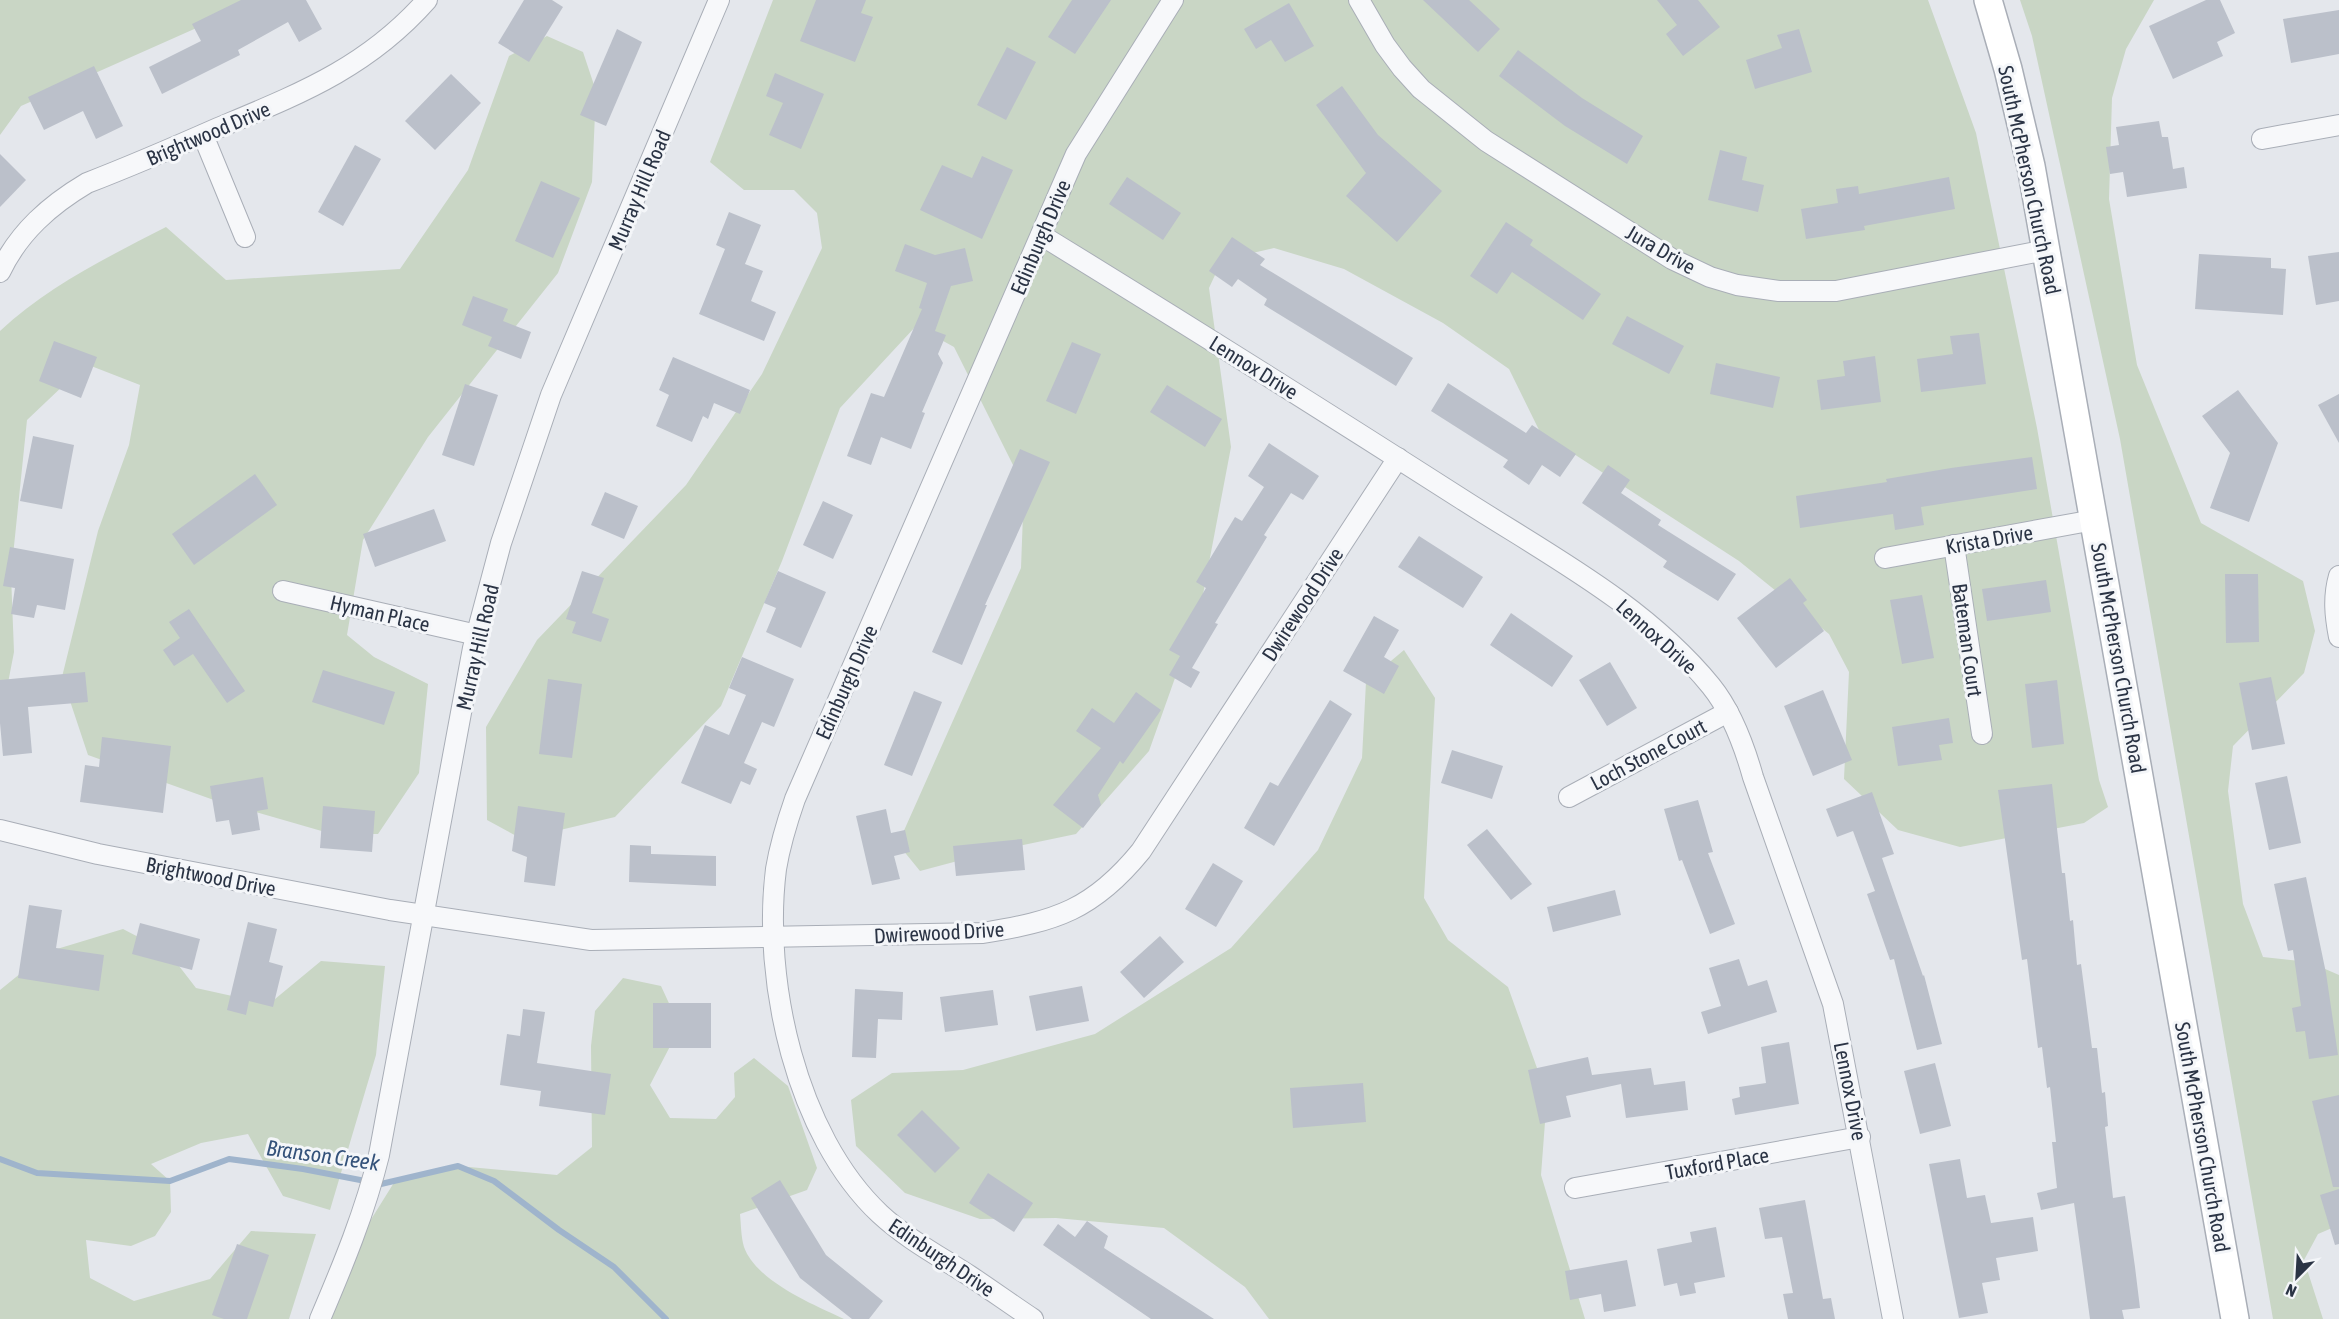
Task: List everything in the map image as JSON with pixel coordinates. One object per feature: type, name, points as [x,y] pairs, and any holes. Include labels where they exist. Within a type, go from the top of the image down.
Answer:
[{"type":"main road","name":"South McPherson Church Road","points":[[1988,0],[2008,69],[2028,155],[2046,250],[2235,1319]]},
{"type":"street","name":"Brightwood Drive","points":[[0,273],[22,236],[41,215],[63,197],[87,183],[310,90],[347,69],[381,45],[427,0]]},
{"type":"street","name":"Murray Hill Road","points":[[320,1319],[350,1250],[369,1196],[379,1155],[477,635],[501,543],[551,395],[719,0]]},
{"type":"street","name":"Edinburgh Drive","points":[[1033,1319],[913,1240],[880,1214],[851,1182],[835,1159],[809,1105],[792,1054],[780,999],[774,937],[777,867],[795,799],[1076,154],[1173,0]]},
{"type":"street","name":"Jura Drive","points":[[1359,0],[1385,45],[1402,68],[1421,89],[1486,141],[1672,259],[1710,277],[1737,285],[1779,291],[1836,291],[2046,250]]},
{"type":"street","points":[[2262,139],[2339,125]]},
{"type":"street","points":[[203,135],[245,237]]},
{"type":"street","name":"Lennox Drive","points":[[1041,235],[1630,606],[1712,687],[1728,711],[1745,749],[1833,1004],[1893,1319]]},
{"type":"street","name":"Dwirewood Drive","points":[[424,915],[591,940],[983,933],[1025,926],[1065,914],[1102,892],[1123,873],[1141,851],[1398,458]]},
{"type":"street","name":"Krista Drive","points":[[1885,558],[2094,520]]},
{"type":"street","name":"Bateman Court","points":[[1954,545],[1982,734]]},
{"type":"street","points":[[2339,576],[2334,603],[2339,637]]},
{"type":"street","name":"Hyman Place","points":[[283,591],[477,635]]},
{"type":"street","name":"Loch Stone Court","points":[[1569,797],[1728,711]]},
{"type":"street","name":"Brightwood Drive","points":[[0,830],[98,854],[424,915]]},
{"type":"street","name":"Tuxford Place","points":[[1575,1188],[1860,1137]]},
{"type":"green space","points":[[0,0],[252,0],[228,14],[21,106],[0,135]]},
{"type":"green space","points":[[773,0],[1928,0],[1976,133],[2037,428],[2099,780],[2108,807],[2084,823],[1960,847],[1898,830],[1844,779],[1849,672],[1829,634],[1739,561],[1540,432],[1509,369],[1443,323],[1344,269],[1274,248],[1222,260],[1209,288],[1231,447],[1201,605],[1149,751],[1076,834],[995,851],[920,871],[898,844],[1021,568],[1024,487],[954,347],[916,326],[840,408],[782,561],[721,706],[615,817],[522,839],[487,820],[486,727],[537,640],[686,485],[762,374],[822,248],[817,213],[794,190],[744,190],[710,162]]},
{"type":"green space","points":[[2020,0],[2154,0],[2126,49],[2112,98],[2109,199],[2137,365],[2201,523],[2303,581],[2315,631],[2304,673],[2233,746],[2228,791],[2243,904],[2263,957],[2309,962],[2339,975],[2339,1225],[2318,1234],[2304,1260],[2323,1319],[2273,1319],[2120,439],[2032,36]]},
{"type":"green space","points":[[547,36],[583,52],[596,91],[592,182],[558,273],[428,437],[363,540],[347,635],[374,657],[428,684],[419,773],[378,834],[332,834],[211,799],[88,755],[62,677],[98,531],[129,445],[140,385],[86,364],[27,420],[11,575],[14,652],[0,724],[0,331],[58,286],[166,227],[226,280],[400,269],[468,170],[509,56]]},
{"type":"green space","points":[[1404,650],[1435,698],[1424,898],[1448,940],[1508,987],[1547,1096],[1541,1175],[1585,1319],[1269,1319],[1245,1287],[1164,1228],[1056,1218],[980,1219],[905,1193],[856,1146],[851,1100],[892,1073],[963,1070],[1095,1034],[1231,948],[1318,850],[1362,758],[1366,682]]},
{"type":"green space","points":[[123,929],[169,953],[196,988],[269,1004],[321,961],[385,966],[376,1055],[330,1210],[283,1196],[248,1134],[201,1143],[151,1164],[170,1181],[171,1212],[155,1236],[131,1246],[86,1240],[90,1278],[134,1301],[210,1279],[251,1231],[316,1234],[289,1319],[0,1319],[0,990],[47,952]]},
{"type":"green space","points":[[623,978],[661,986],[680,1027],[650,1085],[670,1118],[716,1119],[735,1097],[734,1073],[754,1058],[788,1086],[817,1168],[807,1190],[740,1214],[743,1243],[760,1271],[773,1281],[802,1299],[844,1319],[319,1319],[327,1290],[395,1181],[458,1166],[557,1175],[592,1147],[591,1046],[595,1011]]},
{"type":"building","points":[[241,0],[306,0],[322,29],[299,42],[288,22],[238,50],[240,55],[162,94],[149,67],[201,41],[192,24]]},
{"type":"building","points":[[524,0],[552,0],[563,7],[529,62],[498,43]]},
{"type":"building","points":[[816,0],[866,0],[861,13],[873,17],[855,62],[800,41]]},
{"type":"building","points":[[1072,0],[1111,0],[1075,54],[1048,37]]},
{"type":"building","points":[[1423,0],[1469,0],[1500,29],[1478,52]]},
{"type":"building","points":[[1657,0],[1698,0],[1720,27],[1683,56],[1666,34],[1677,25]]},
{"type":"building","points":[[2206,0],[2220,0],[2235,33],[2217,42],[2223,56],[2173,79],[2149,26]]},
{"type":"building","points":[[1289,3],[1314,46],[1285,62],[1271,40],[1256,49],[1244,29]]},
{"type":"building","points":[[2339,10],[2339,54],[2291,63],[2283,19]]},
{"type":"building","points":[[617,29],[642,42],[606,126],[580,115]]},
{"type":"building","points":[[1799,29],[1812,72],[1755,89],[1746,60],[1782,48],[1777,35]]},
{"type":"building","points":[[1007,47],[1036,62],[1006,120],[977,105]]},
{"type":"building","points":[[1518,50],[1582,98],[1643,136],[1627,164],[1565,126],[1499,76]]},
{"type":"building","points":[[94,66],[123,126],[96,139],[83,111],[44,130],[28,97]]},
{"type":"building","points":[[775,73],[824,94],[801,149],[769,135],[783,103],[766,96]]},
{"type":"building","points":[[451,74],[481,103],[435,150],[405,121]]},
{"type":"building","points":[[1342,86],[1378,135],[1442,191],[1397,242],[1346,196],[1366,173],[1316,105]]},
{"type":"building","points":[[2159,121],[2162,137],[2168,137],[2173,169],[2184,167],[2187,188],[2127,197],[2123,172],[2110,174],[2106,147],[2119,145],[2116,127]]},
{"type":"building","points":[[355,145],[381,159],[343,226],[318,212]]},
{"type":"building","points":[[1720,150],[1747,157],[1742,180],[1764,185],[1758,212],[1708,200]]},
{"type":"building","points":[[0,154],[26,180],[0,207]]},
{"type":"building","points":[[982,156],[1013,170],[982,239],[920,210],[942,165],[972,178]]},
{"type":"building","points":[[1127,177],[1181,213],[1163,240],[1109,204]]},
{"type":"building","points":[[1949,177],[1955,209],[1864,226],[1865,230],[1806,239],[1801,209],[1838,203],[1836,189],[1858,186],[1859,194]]},
{"type":"building","points":[[541,181],[580,198],[553,258],[515,241]]},
{"type":"building","points":[[729,212],[761,225],[745,264],[763,271],[751,301],[776,312],[764,341],[699,314],[725,249],[716,245]]},
{"type":"building","points":[[1506,222],[1533,240],[1530,245],[1601,294],[1583,320],[1512,272],[1497,294],[1470,276]]},
{"type":"building","points":[[1232,237],[1265,259],[1260,265],[1413,358],[1396,386],[1264,305],[1267,299],[1238,279],[1232,287],[1209,271]]},
{"type":"building","points":[[905,244],[935,255],[965,248],[973,281],[951,286],[935,331],[946,335],[938,354],[943,363],[922,412],[925,413],[911,449],[881,437],[871,465],[847,456],[871,393],[884,397],[922,309],[919,308],[927,283],[895,271]]},
{"type":"building","points":[[2339,252],[2339,301],[2316,305],[2308,256]]},
{"type":"building","points":[[2199,254],[2271,258],[2271,268],[2286,269],[2283,315],[2195,309]]},
{"type":"building","points":[[473,296],[508,309],[503,321],[531,332],[521,359],[488,346],[492,337],[462,325]]},
{"type":"building","points":[[1627,316],[1684,346],[1669,374],[1612,344]]},
{"type":"building","points":[[1979,333],[1986,384],[1921,392],[1917,359],[1953,354],[1950,336]]},
{"type":"building","points":[[54,341],[97,357],[81,398],[39,381]]},
{"type":"building","points":[[1072,342],[1101,354],[1076,414],[1046,401]]},
{"type":"building","points":[[1875,356],[1881,402],[1821,410],[1817,380],[1845,376],[1843,361]]},
{"type":"building","points":[[673,357],[750,390],[740,414],[714,403],[708,419],[703,416],[692,442],[656,426],[669,395],[659,390]]},
{"type":"building","points":[[1716,363],[1780,377],[1773,408],[1710,394]]},
{"type":"building","points":[[1448,383],[1526,433],[1532,425],[1576,454],[1560,477],[1542,465],[1529,485],[1503,467],[1508,460],[1431,411]]},
{"type":"building","points":[[465,384],[498,395],[474,466],[442,455]]},
{"type":"building","points":[[1167,385],[1222,419],[1205,447],[1150,412]]},
{"type":"building","points":[[2238,390],[2278,443],[2249,522],[2210,508],[2230,453],[2202,416]]},
{"type":"building","points":[[2339,394],[2339,443],[2318,405]]},
{"type":"building","points":[[33,436],[74,445],[62,509],[20,501]]},
{"type":"building","points":[[1269,443],[1319,476],[1303,500],[1291,493],[1264,535],[1267,537],[1215,623],[1218,624],[1192,668],[1200,672],[1191,688],[1169,675],[1180,656],[1169,650],[1206,588],[1196,582],[1235,517],[1242,521],[1264,487],[1248,476]]},
{"type":"building","points":[[1020,449],[1050,462],[985,605],[987,605],[962,665],[932,652]]},
{"type":"building","points":[[2032,457],[2037,489],[1921,507],[1924,525],[1895,530],[1893,514],[1800,528],[1796,496],[1887,482],[1886,479],[1951,468]]},
{"type":"building","points":[[1608,465],[1630,480],[1621,493],[1661,520],[1658,525],[1736,574],[1718,601],[1663,567],[1667,561],[1582,503]]},
{"type":"building","points":[[255,474],[277,505],[194,565],[172,534]]},
{"type":"building","points":[[605,492],[638,506],[624,539],[591,525]]},
{"type":"building","points":[[823,501],[853,515],[833,559],[803,545]]},
{"type":"building","points":[[434,509],[446,541],[375,567],[363,534]]},
{"type":"building","points":[[1419,536],[1483,577],[1463,608],[1398,567]]},
{"type":"building","points":[[10,547],[74,559],[65,610],[37,605],[34,618],[11,614],[15,588],[3,586]]},
{"type":"building","points":[[582,571],[604,578],[592,613],[609,619],[601,642],[572,633],[576,622],[566,619]]},
{"type":"building","points":[[778,571],[826,592],[801,648],[766,632],[776,608],[764,603]]},
{"type":"building","points":[[2225,574],[2258,574],[2259,642],[2226,643]]},
{"type":"building","points":[[1790,578],[1807,600],[1803,603],[1824,631],[1776,668],[1737,618]]},
{"type":"building","points":[[2046,580],[2051,612],[1987,621],[1982,589]]},
{"type":"building","points":[[1922,595],[1934,658],[1902,664],[1890,600]]},
{"type":"building","points":[[189,609],[245,691],[227,703],[193,654],[174,666],[163,650],[180,638],[169,622]]},
{"type":"building","points":[[1511,613],[1573,656],[1552,687],[1490,645]]},
{"type":"building","points":[[1374,616],[1399,630],[1384,657],[1399,666],[1384,694],[1343,671]]},
{"type":"building","points":[[742,657],[794,679],[774,727],[762,722],[744,763],[757,769],[750,785],[741,781],[731,804],[681,783],[705,725],[729,735],[746,695],[729,688]]},
{"type":"building","points":[[1610,662],[1637,708],[1607,726],[1579,680]]},
{"type":"building","points":[[323,670],[395,692],[384,725],[312,702]]},
{"type":"building","points":[[85,672],[88,702],[28,707],[32,753],[3,756],[0,680]]},
{"type":"building","points":[[2271,677],[2285,744],[2252,750],[2239,683]]},
{"type":"building","points":[[548,679],[582,684],[572,758],[539,754]]},
{"type":"building","points":[[2057,680],[2064,744],[2032,748],[2025,684]]},
{"type":"building","points":[[1823,690],[1852,760],[1813,776],[1784,706]]},
{"type":"building","points":[[914,691],[942,702],[912,776],[884,765]]},
{"type":"building","points":[[1136,692],[1161,710],[1123,764],[1120,761],[1098,795],[1101,805],[1083,828],[1053,805],[1101,748],[1076,731],[1092,708],[1114,723]]},
{"type":"building","points":[[1330,700],[1352,714],[1274,846],[1244,828],[1270,782],[1278,786]]},
{"type":"building","points":[[1949,718],[1953,743],[1939,745],[1942,760],[1898,766],[1892,727]]},
{"type":"building","points":[[102,737],[171,746],[163,813],[80,802],[85,765],[99,767]]},
{"type":"building","points":[[1452,750],[1503,766],[1492,799],[1441,783]]},
{"type":"building","points":[[2287,776],[2301,843],[2269,850],[2255,783]]},
{"type":"building","points":[[263,777],[268,809],[257,811],[260,830],[232,835],[229,820],[216,822],[210,786]]},
{"type":"building","points":[[2052,784],[2062,873],[2065,873],[2070,921],[2073,920],[2077,965],[2081,964],[2092,1048],[2097,1048],[2102,1093],[2105,1092],[2108,1126],[2105,1127],[2113,1198],[2125,1196],[2135,1267],[2140,1308],[2122,1310],[2124,1319],[2090,1319],[2074,1203],[2041,1210],[2037,1193],[2057,1188],[2052,1142],[2056,1142],[2050,1087],[2047,1088],[2042,1047],[2038,1048],[2027,959],[2022,960],[1998,790]]},
{"type":"building","points":[[1872,792],[1894,854],[1882,858],[1924,975],[1942,1044],[1917,1050],[1894,959],[1890,960],[1867,894],[1875,891],[1853,831],[1837,837],[1826,809]]},
{"type":"building","points":[[1698,800],[1713,852],[1708,853],[1735,924],[1710,934],[1682,860],[1679,861],[1664,809]]},
{"type":"building","points":[[323,806],[375,811],[372,852],[320,848]]},
{"type":"building","points":[[518,806],[565,813],[555,886],[524,882],[527,857],[512,851]]},
{"type":"building","points":[[886,809],[891,833],[905,830],[910,852],[894,856],[900,879],[872,885],[856,816]]},
{"type":"building","points":[[1487,829],[1532,884],[1511,900],[1467,845]]},
{"type":"building","points":[[1022,839],[1025,870],[956,876],[953,846]]},
{"type":"building","points":[[630,845],[651,846],[651,854],[716,856],[716,886],[629,882]]},
{"type":"building","points":[[1213,863],[1243,881],[1216,927],[1185,909]]},
{"type":"building","points":[[2306,877],[2326,973],[2338,1055],[2309,1059],[2305,1031],[2296,1032],[2292,1008],[2301,1006],[2293,950],[2288,951],[2274,884]]},
{"type":"building","points":[[1615,890],[1621,915],[1553,932],[1547,907]]},
{"type":"building","points":[[29,905],[62,910],[56,948],[104,955],[99,991],[18,978]]},
{"type":"building","points":[[248,922],[277,929],[269,962],[283,966],[273,1007],[249,1001],[246,1015],[227,1010]]},
{"type":"building","points":[[140,923],[200,939],[192,970],[132,954]]},
{"type":"building","points":[[1160,936],[1184,962],[1144,998],[1120,972]]},
{"type":"building","points":[[1739,959],[1748,986],[1767,980],[1777,1012],[1708,1034],[1701,1012],[1721,1006],[1709,968]]},
{"type":"building","points":[[1082,986],[1089,1021],[1036,1031],[1029,996]]},
{"type":"building","points":[[855,989],[903,992],[902,1020],[878,1019],[876,1058],[852,1057]]},
{"type":"building","points":[[993,990],[998,1025],[945,1032],[940,997]]},
{"type":"building","points":[[653,1003],[711,1003],[711,1048],[653,1048]]},
{"type":"building","points":[[523,1009],[545,1012],[537,1063],[611,1074],[605,1115],[539,1106],[541,1091],[500,1085],[507,1034],[520,1036]]},
{"type":"building","points":[[1789,1042],[1799,1104],[1735,1115],[1732,1099],[1740,1097],[1739,1087],[1766,1083],[1761,1047]]},
{"type":"building","points":[[1588,1057],[1592,1075],[1651,1068],[1654,1085],[1685,1081],[1688,1110],[1626,1118],[1621,1084],[1566,1096],[1571,1117],[1540,1124],[1528,1070]]},
{"type":"building","points":[[1935,1063],[1951,1126],[1920,1134],[1904,1071]]},
{"type":"building","points":[[1363,1083],[1366,1122],[1293,1128],[1290,1088]]},
{"type":"building","points":[[2339,1095],[2339,1187],[2333,1187],[2312,1101]]},
{"type":"building","points":[[922,1110],[960,1148],[935,1173],[897,1135]]},
{"type":"building","points":[[1960,1159],[1967,1198],[1985,1195],[1991,1223],[2033,1217],[2038,1251],[1996,1258],[2000,1280],[1982,1283],[1988,1313],[1959,1318],[1929,1164]]},
{"type":"building","points":[[988,1173],[1033,1203],[1014,1232],[969,1203]]},
{"type":"building","points":[[780,1180],[826,1255],[883,1301],[869,1319],[852,1319],[800,1278],[751,1198]]},
{"type":"building","points":[[2339,1189],[2339,1244],[2335,1245],[2320,1195]]},
{"type":"building","points":[[1805,1200],[1823,1299],[1831,1298],[1835,1319],[1788,1319],[1783,1294],[1793,1293],[1782,1237],[1765,1239],[1759,1208]]},
{"type":"building","points":[[1087,1221],[1108,1236],[1104,1248],[1214,1319],[1151,1319],[1043,1245],[1058,1224],[1075,1237]]},
{"type":"building","points":[[1716,1227],[1725,1277],[1694,1283],[1696,1293],[1680,1296],[1677,1283],[1664,1286],[1657,1249],[1692,1242],[1690,1232]]},
{"type":"building","points":[[237,1244],[269,1255],[247,1319],[224,1319],[212,1315]]},
{"type":"building","points":[[1627,1260],[1636,1306],[1604,1312],[1601,1294],[1570,1300],[1565,1271]]},
{"type":"waterway","name":"Branson Creek","points":[[0,1159],[37,1173],[170,1181],[229,1159],[303,1169],[381,1184],[458,1166],[494,1181],[559,1230],[614,1267],[666,1319]]}]
